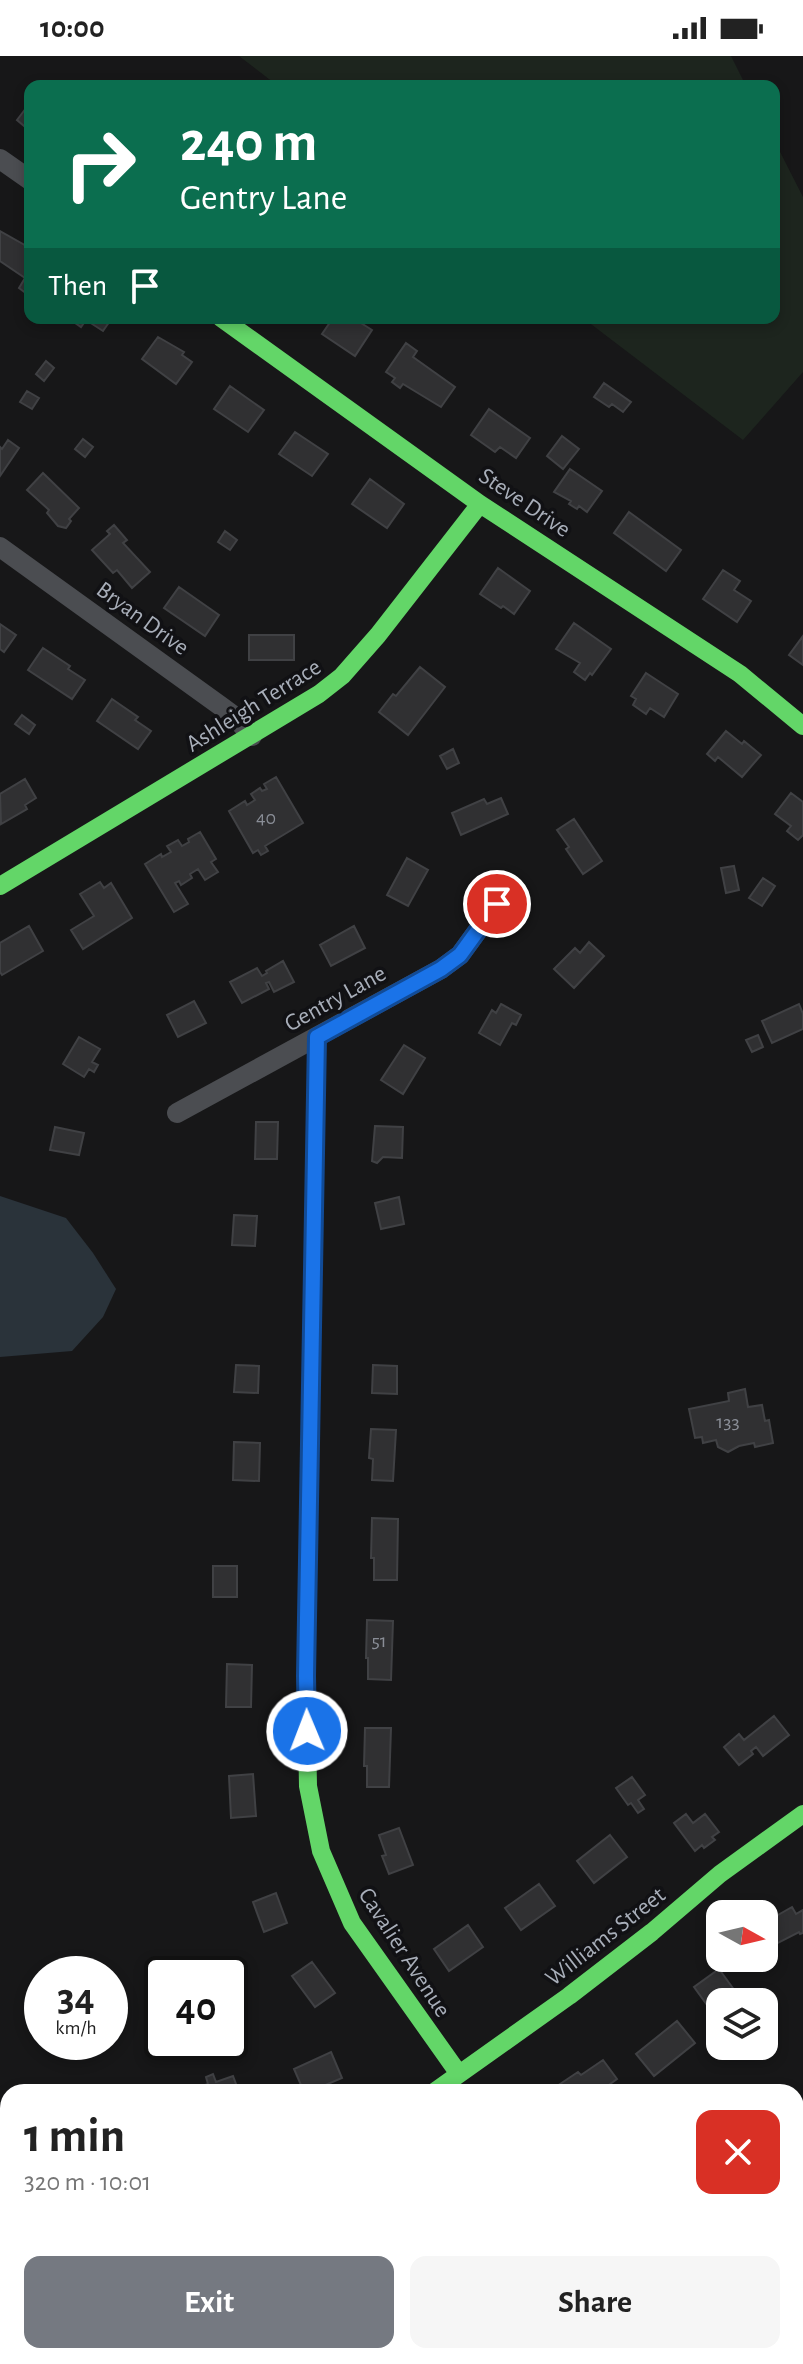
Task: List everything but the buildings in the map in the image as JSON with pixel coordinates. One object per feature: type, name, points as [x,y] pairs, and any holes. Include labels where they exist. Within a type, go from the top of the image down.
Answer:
[{"type":"street","points":[[0,159],[24,176]]},
{"type":"street","name":"Steve Drive","points":[[229,324],[480,504],[740,674],[803,726]]},
{"type":"street","name":"Ashleigh Terrace","points":[[0,886],[252,736],[342,676],[378,635],[480,504]]},
{"type":"street","name":"Bryan Drive","points":[[0,547],[222,707],[252,736]]},
{"type":"street","name":"Gentry Lane","points":[[177,1113],[450,962],[470,943],[497,904]]},
{"type":"street","name":"Cavalier Avenue","points":[[317,1037],[306,1676],[308,1786],[321,1851],[352,1923],[459,2074]]},
{"type":"street","name":"Williams Street","points":[[445,2084],[569,1996],[720,1874],[803,1814]]},
{"type":"shaded area","points":[[239,56],[731,56],[743,80],[270,80]]},
{"type":"shaded area","points":[[780,152],[803,197],[803,372],[743,440],[591,324],[780,324]]},
{"type":"shaded area","points":[[0,1196],[66,1218],[116,1289],[103,1317],[72,1351],[0,1357]]},
{"type":"traffic: fast","points":[[229,324],[480,504],[740,674],[803,726]]},
{"type":"traffic: fast","points":[[0,886],[319,694],[342,676],[378,635],[480,504]]},
{"type":"traffic: fast","points":[[309,1495],[308,1786],[321,1851],[352,1923],[459,2074]]},
{"type":"traffic: fast","points":[[445,2084],[569,1996],[720,1874],[803,1814]]},
{"type":"traffic: slow","points":[[309,1495],[317,1037]]},
{"type":"route","points":[[307,1731],[317,1037],[441,969],[460,955],[497,904]]}]
